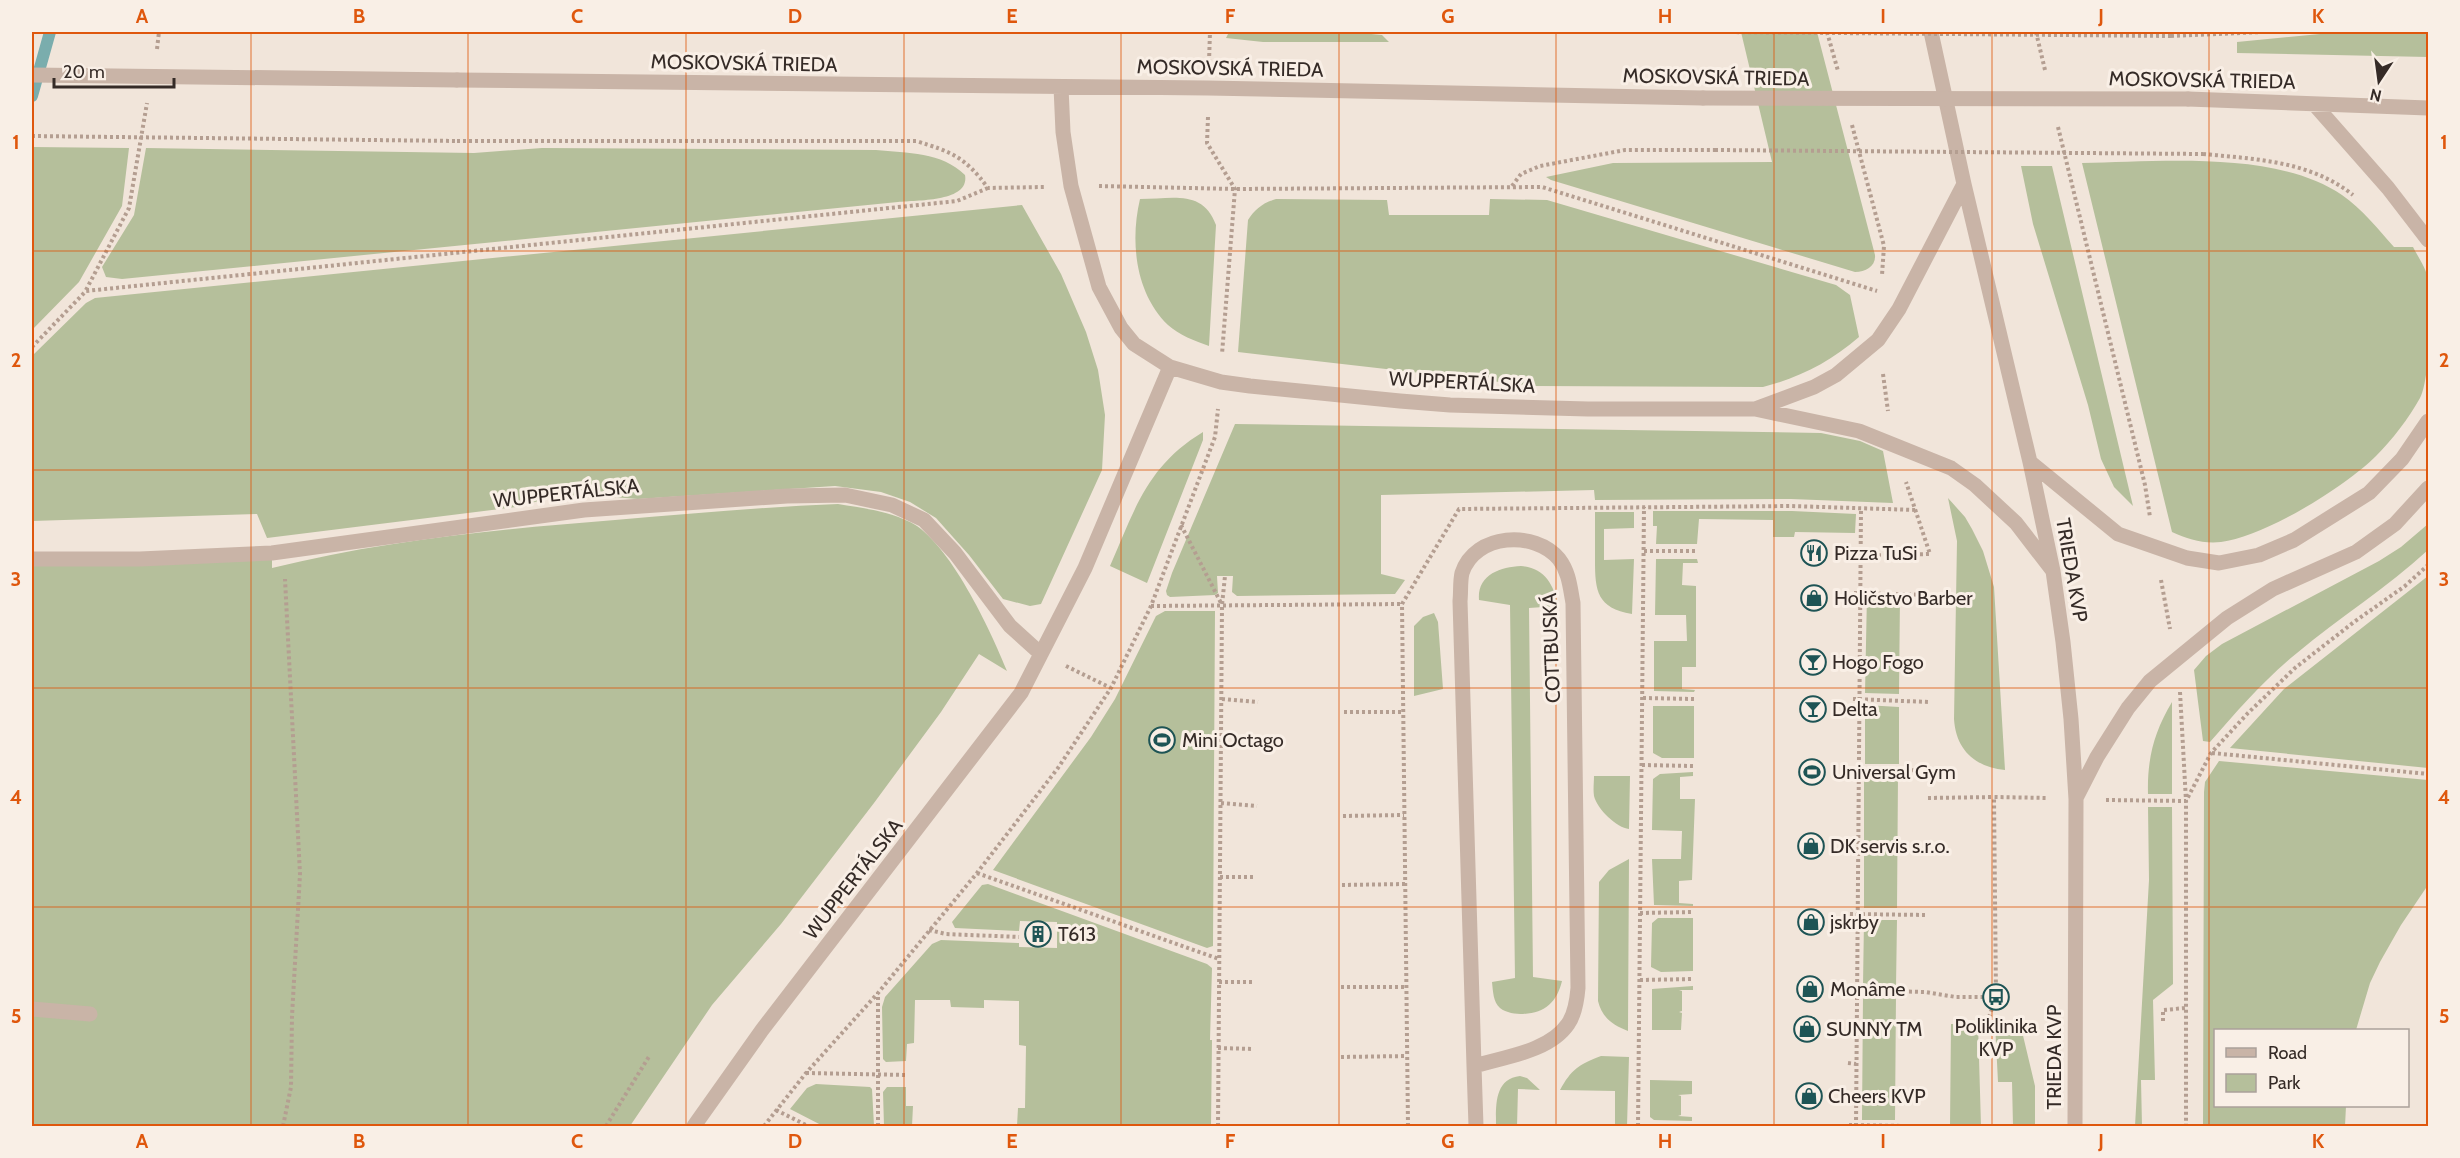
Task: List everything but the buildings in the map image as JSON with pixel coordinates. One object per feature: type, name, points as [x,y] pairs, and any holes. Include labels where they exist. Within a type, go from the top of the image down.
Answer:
[{"type":"street","name":"TRIEDA KVP","points":[[1931,32],[2053,571],[2072,719],[2076,799],[2075,1126]]},
{"type":"street","name":"MOSKOVSKÁ TRIEDA","points":[[32,75],[1060,87],[1703,98],[2188,99],[2428,108]]},
{"type":"street","name":"WUPPERTÁLSKA","points":[[1060,87],[1063,132],[1071,186],[1099,287],[1111,312],[1134,344],[1170,367],[1221,382],[1450,405],[1588,409],[1755,409]]},
{"type":"street","points":[[2314,104],[2388,188],[2428,240]]},
{"type":"street","points":[[1755,409],[1814,387],[1836,375],[1878,340],[1899,309],[1964,184]]},
{"type":"street","name":"WUPPERTÁLSKA","points":[[694,1126],[762,1030],[1021,693],[1085,568],[1170,367]]},
{"type":"street","points":[[1755,409],[1859,431],[1951,468],[2016,523],[2053,571]]},
{"type":"street","points":[[2030,462],[2118,534],[2187,558],[2219,562],[2259,555],[2294,540],[2369,493],[2402,459],[2428,421]]},
{"type":"street","points":[[2076,799],[2097,757],[2128,708],[2150,681],[2226,618],[2273,589],[2356,552],[2395,524],[2428,488]]},
{"type":"street","name":"WUPPERTÁLSKA","points":[[32,559],[140,559],[282,552],[584,510],[787,496],[845,495],[892,505],[924,520],[955,553],[1010,626],[1041,654]]},
{"type":"street","name":"COTTBUSKÁ","points":[[1474,1066],[1534,1048],[1559,1034],[1574,1013],[1578,988],[1573,603],[1569,575],[1558,558],[1539,544],[1513,539],[1488,545],[1472,556],[1462,573],[1460,601],[1474,1066],[1476,1126]]},
{"type":"street","points":[[32,1009],[90,1014]]},
{"type":"path","points":[[155,55],[159,32]]},
{"type":"path","points":[[1724,32],[2171,36],[2263,32]]},
{"type":"path","points":[[2036,32],[2048,81]]},
{"type":"path","points":[[32,347],[86,291],[129,208],[147,102]]},
{"type":"path","points":[[2058,126],[2145,485],[2180,693],[2186,801],[2186,1126]]},
{"type":"path","points":[[32,136],[456,141],[916,141],[943,149],[961,158],[988,188]]},
{"type":"path","points":[[1511,186],[1521,174],[1540,166],[1625,150],[1715,150],[2203,154],[2270,160],[2302,168],[2336,181],[2356,198],[2388,188]]},
{"type":"path","points":[[86,291],[957,201],[988,188],[1071,186],[1234,189],[1542,187],[1877,291]]},
{"type":"path","points":[[764,1126],[806,1073],[878,993],[977,873],[1058,768],[1111,688],[1150,606],[1215,437],[1234,189]]},
{"type":"path","points":[[1638,1126],[1644,507],[1916,510]]},
{"type":"path","points":[[1856,1126],[1858,771],[1856,593],[1861,509]]},
{"type":"path","points":[[1181,525],[1222,605]]},
{"type":"path","points":[[1644,551],[1698,551]]},
{"type":"path","points":[[282,552],[300,874],[292,1016],[291,1087],[283,1126]]},
{"type":"path","points":[[1857,556],[1930,554]]},
{"type":"path","points":[[2186,801],[2211,753],[2248,713],[2295,668],[2404,586],[2428,565]]},
{"type":"path","points":[[1218,1126],[1222,605],[1225,576]]},
{"type":"path","points":[[1856,593],[1930,595]]},
{"type":"path","points":[[1150,606],[1402,604],[1408,1126]]},
{"type":"path","points":[[1041,654],[1111,688]]},
{"type":"path","points":[[1643,698],[1694,699]]},
{"type":"path","points":[[1222,699],[1258,702]]},
{"type":"path","points":[[1856,699],[1929,702]]},
{"type":"path","points":[[1344,712],[1404,712]]},
{"type":"path","points":[[2211,753],[2428,774]]},
{"type":"path","points":[[1642,765],[1693,766]]},
{"type":"path","points":[[1852,771],[1928,770]]},
{"type":"path","points":[[1987,1023],[1996,997],[1994,797]]},
{"type":"path","points":[[1928,798],[2186,801]]},
{"type":"path","points":[[1221,803],[1257,806]]},
{"type":"path","points":[[1343,816],[1404,815]]},
{"type":"path","points":[[1851,849],[1857,849]]},
{"type":"path","points":[[977,873],[1219,959]]},
{"type":"path","points":[[1220,877],[1256,877]]},
{"type":"path","points":[[1342,885],[1406,884]]},
{"type":"path","points":[[1640,913],[1694,912]]},
{"type":"path","points":[[1850,914],[1926,915]]},
{"type":"path","points":[[930,930],[946,934],[1019,937]]},
{"type":"path","points":[[1640,980],[1693,979]]},
{"type":"path","points":[[1219,982],[1255,982]]},
{"type":"path","points":[[1341,987],[1407,987]]},
{"type":"path","points":[[1849,990],[1925,992],[1956,997],[1996,997]]},
{"type":"path","points":[[878,993],[878,1126]]},
{"type":"path","points":[[2163,1021],[2163,1010],[2186,1008]]},
{"type":"path","points":[[1849,1030],[1856,1030]]},
{"type":"path","points":[[1218,1048],[1254,1049]]},
{"type":"path","points":[[606,1126],[651,1055]]},
{"type":"path","points":[[1341,1057],[1407,1056]]},
{"type":"path","points":[[1848,1064],[1856,1064]]},
{"type":"path","points":[[806,1073],[906,1075]]},
{"type":"path","points":[[1848,1097],[1856,1097]]},
{"type":"path","points":[[776,1110],[808,1126]]},
{"type":"path","points":[[1849,1125],[1905,1126]]},
{"type":"green space","points":[[1229,32],[1350,32],[1382,35],[1389,42],[1263,42],[1226,38]]},
{"type":"green space","points":[[1741,32],[1817,32],[1875,255],[1874,262],[1866,270],[1855,272],[1546,177],[1613,163],[1772,162]]},
{"type":"green space","points":[[2341,32],[2428,32],[2428,57],[2237,53],[2237,42]]},
{"type":"green space","points":[[32,147],[129,148],[122,206],[79,282],[32,330]]},
{"type":"green space","points":[[146,148],[474,153],[542,148],[876,150],[912,153],[935,158],[956,167],[965,175],[964,184],[959,190],[951,195],[929,200],[122,279],[106,277],[102,267],[134,215]]},
{"type":"green space","points":[[2216,162],[2285,171],[2315,181],[2342,195],[2363,213],[2394,247],[2413,247],[2428,280],[2430,322],[2426,375],[2416,406],[2376,456],[2325,496],[2259,531],[2221,542],[2196,540],[2172,532],[2082,163]]},
{"type":"green space","points":[[2021,166],[2052,166],[2133,506],[2114,487],[2101,459],[2088,405],[2033,224]]},
{"type":"green space","points":[[1185,198],[1195,201],[1210,214],[1216,225],[1209,346],[1172,329],[1148,298],[1138,266],[1136,249],[1140,199]]},
{"type":"green space","points":[[1276,199],[1387,200],[1389,215],[1489,215],[1490,199],[1547,200],[1836,285],[1850,295],[1859,337],[1814,368],[1763,387],[1534,386],[1238,352],[1248,220],[1260,207]]},
{"type":"green space","points":[[1022,205],[1061,274],[1086,332],[1098,370],[1105,415],[1102,470],[1041,604],[1030,606],[1003,599],[969,555],[936,518],[910,502],[881,492],[835,486],[638,499],[600,496],[550,498],[516,507],[267,538],[257,514],[32,521],[33,355],[86,303],[95,298]]},
{"type":"green space","points":[[1235,424],[1821,433],[1860,441],[1883,451],[1893,503],[1791,499],[1595,500],[1594,490],[1381,495],[1381,574],[1405,580],[1395,594],[1237,596],[1232,592],[1233,576],[1217,576],[1218,593],[1215,595],[1170,597],[1166,591],[1172,573]]},
{"type":"green space","points":[[1203,432],[1203,440],[1147,583],[1110,566],[1145,490],[1156,474],[1168,459]]},
{"type":"green space","points":[[1948,498],[1965,517],[1972,529],[1983,551],[1994,587],[2005,770],[1976,761],[1963,748],[1956,730],[1954,719],[1957,541]]},
{"type":"green space","points":[[838,504],[893,515],[925,532],[954,567],[980,611],[1007,671],[979,654],[941,712],[874,803],[781,924],[712,1005],[630,1126],[32,1126],[32,559],[272,553],[272,568],[357,550],[485,532],[572,523]]},
{"type":"green space","points":[[1653,511],[1792,511],[1856,514],[1855,533],[1795,532],[1794,537],[1773,537],[1773,520],[1699,519],[1697,544],[1656,544],[1657,526],[1653,526]]},
{"type":"green space","points":[[1595,512],[1634,512],[1634,528],[1604,529],[1604,560],[1634,559],[1632,614],[1611,607],[1600,596],[1597,589]]},
{"type":"green space","points":[[2428,524],[2428,550],[2285,663],[2252,695],[2210,742],[2203,741],[2194,670],[2206,656],[2222,644],[2379,561],[2401,547]]},
{"type":"green space","points":[[1656,559],[1697,559],[1698,563],[1683,563],[1682,585],[1696,586],[1696,667],[1682,667],[1682,689],[1695,690],[1694,692],[1654,691],[1654,641],[1687,641],[1686,615],[1655,615]]},
{"type":"green space","points":[[1521,566],[1536,570],[1547,578],[1558,606],[1529,608],[1533,977],[1562,981],[1557,995],[1549,1005],[1544,1009],[1523,1014],[1508,1012],[1498,1006],[1492,982],[1515,978],[1510,605],[1479,600],[1482,584],[1491,574],[1505,568]]},
{"type":"green space","points":[[2428,576],[2428,768],[2230,748],[2284,689]]},
{"type":"green space","points":[[1867,594],[1900,595],[1899,694],[1865,693]]},
{"type":"green space","points":[[1165,611],[1215,611],[1213,946],[1207,948],[993,870],[1091,737],[1115,699],[1156,616]]},
{"type":"green space","points":[[1434,613],[1438,622],[1443,689],[1414,696],[1414,626],[1423,617]]},
{"type":"green space","points":[[2172,702],[2172,794],[2148,794],[2150,757],[2156,735]]},
{"type":"green space","points":[[1865,705],[1899,707],[1899,764],[1865,764]]},
{"type":"green space","points":[[1653,706],[1694,706],[1694,758],[1662,758],[1653,753]]},
{"type":"green space","points":[[2219,761],[2428,780],[2428,885],[2380,962],[2370,983],[2356,1029],[2214,1029],[2214,1107],[2346,1107],[2345,1126],[2203,1126],[2205,782]]},
{"type":"green space","points":[[1693,772],[1693,776],[1680,777],[1680,799],[1695,799],[1692,880],[1679,881],[1679,903],[1693,904],[1693,906],[1654,905],[1652,859],[1681,859],[1682,831],[1652,830],[1653,779],[1660,774]]},
{"type":"green space","points":[[1898,775],[1897,908],[1864,908],[1864,776]]},
{"type":"green space","points":[[1594,776],[1630,776],[1629,829],[1613,822],[1599,806],[1594,796]]},
{"type":"green space","points":[[2148,807],[2172,807],[2173,984],[2153,1000],[2155,1080],[2141,1080],[2142,1126],[2135,1126],[2149,880]]},
{"type":"green space","points":[[1629,859],[1628,1031],[1609,1020],[1602,1012],[1598,1001],[1599,882],[1609,870]]},
{"type":"green space","points":[[988,884],[1207,964],[1212,968],[1211,1126],[1017,1126],[1018,1108],[1025,1108],[1026,1046],[1019,1045],[1019,1001],[984,1000],[984,1008],[951,1007],[950,1000],[915,1000],[914,1043],[907,1044],[906,1061],[886,1062],[883,1059],[882,1007],[885,997],[932,944],[941,940],[1019,943],[1019,947],[1057,948],[1057,922],[1020,921],[1019,931],[955,928],[952,922],[982,885]]},
{"type":"green space","points":[[1658,918],[1693,918],[1693,971],[1661,972],[1651,967],[1652,923]]},
{"type":"green space","points":[[1864,920],[1897,920],[1896,986],[1863,985]]},
{"type":"green space","points":[[1693,986],[1693,990],[1679,990],[1682,991],[1682,1011],[1679,1012],[1682,1013],[1681,1030],[1652,1030],[1652,989]]},
{"type":"green space","points":[[1896,995],[1895,1120],[1862,1120],[1863,996]]},
{"type":"green space","points":[[1995,1023],[2020,1023],[2035,1086],[2035,1126],[2013,1126],[2012,1082],[1998,1082]]},
{"type":"green space","points":[[1951,1024],[1978,1024],[1981,1126],[1950,1126]]},
{"type":"green space","points":[[1601,1056],[1629,1057],[1627,1126],[1615,1126],[1615,1091],[1560,1090],[1576,1068]]},
{"type":"green space","points":[[1520,1076],[1527,1078],[1540,1090],[1518,1089],[1517,1126],[1496,1126],[1497,1102],[1501,1088],[1505,1082]]},
{"type":"green space","points":[[1650,1080],[1692,1081],[1692,1094],[1678,1095],[1681,1096],[1681,1115],[1678,1116],[1692,1117],[1692,1121],[1654,1120],[1650,1117]]},
{"type":"green space","points":[[816,1084],[870,1087],[874,1126],[823,1126],[790,1109],[807,1088]]},
{"type":"green space","points":[[887,1087],[906,1087],[906,1106],[913,1106],[912,1126],[884,1126],[883,1092]]},
{"type":"waterway","points":[[32,96],[50,32]]},
{"type":"place","name":"Pizza TuSi","points":[[1814,553]]},
{"type":"place","name":"Holičstvo Barber","points":[[1814,598]]},
{"type":"place","name":"Hogo Fogo","points":[[1813,662]]},
{"type":"place","name":"Delta","points":[[1813,709]]},
{"type":"place","name":"Mini Octago","points":[[1162,740]]},
{"type":"place","name":"Universal Gym","points":[[1812,772]]},
{"type":"place","name":"DK servis s.r.o.","points":[[1811,846]]},
{"type":"place","name":"jskrby","points":[[1811,922]]},
{"type":"place","name":"T613","points":[[1038,934]]},
{"type":"place","name":"Monâme","points":[[1810,989]]},
{"type":"place","name":"Poliklinika KVP","points":[[1996,997]]},
{"type":"place","name":"SUNNY TM","points":[[1807,1029]]},
{"type":"place","name":"Cheers KVP","points":[[1809,1096]]}]
